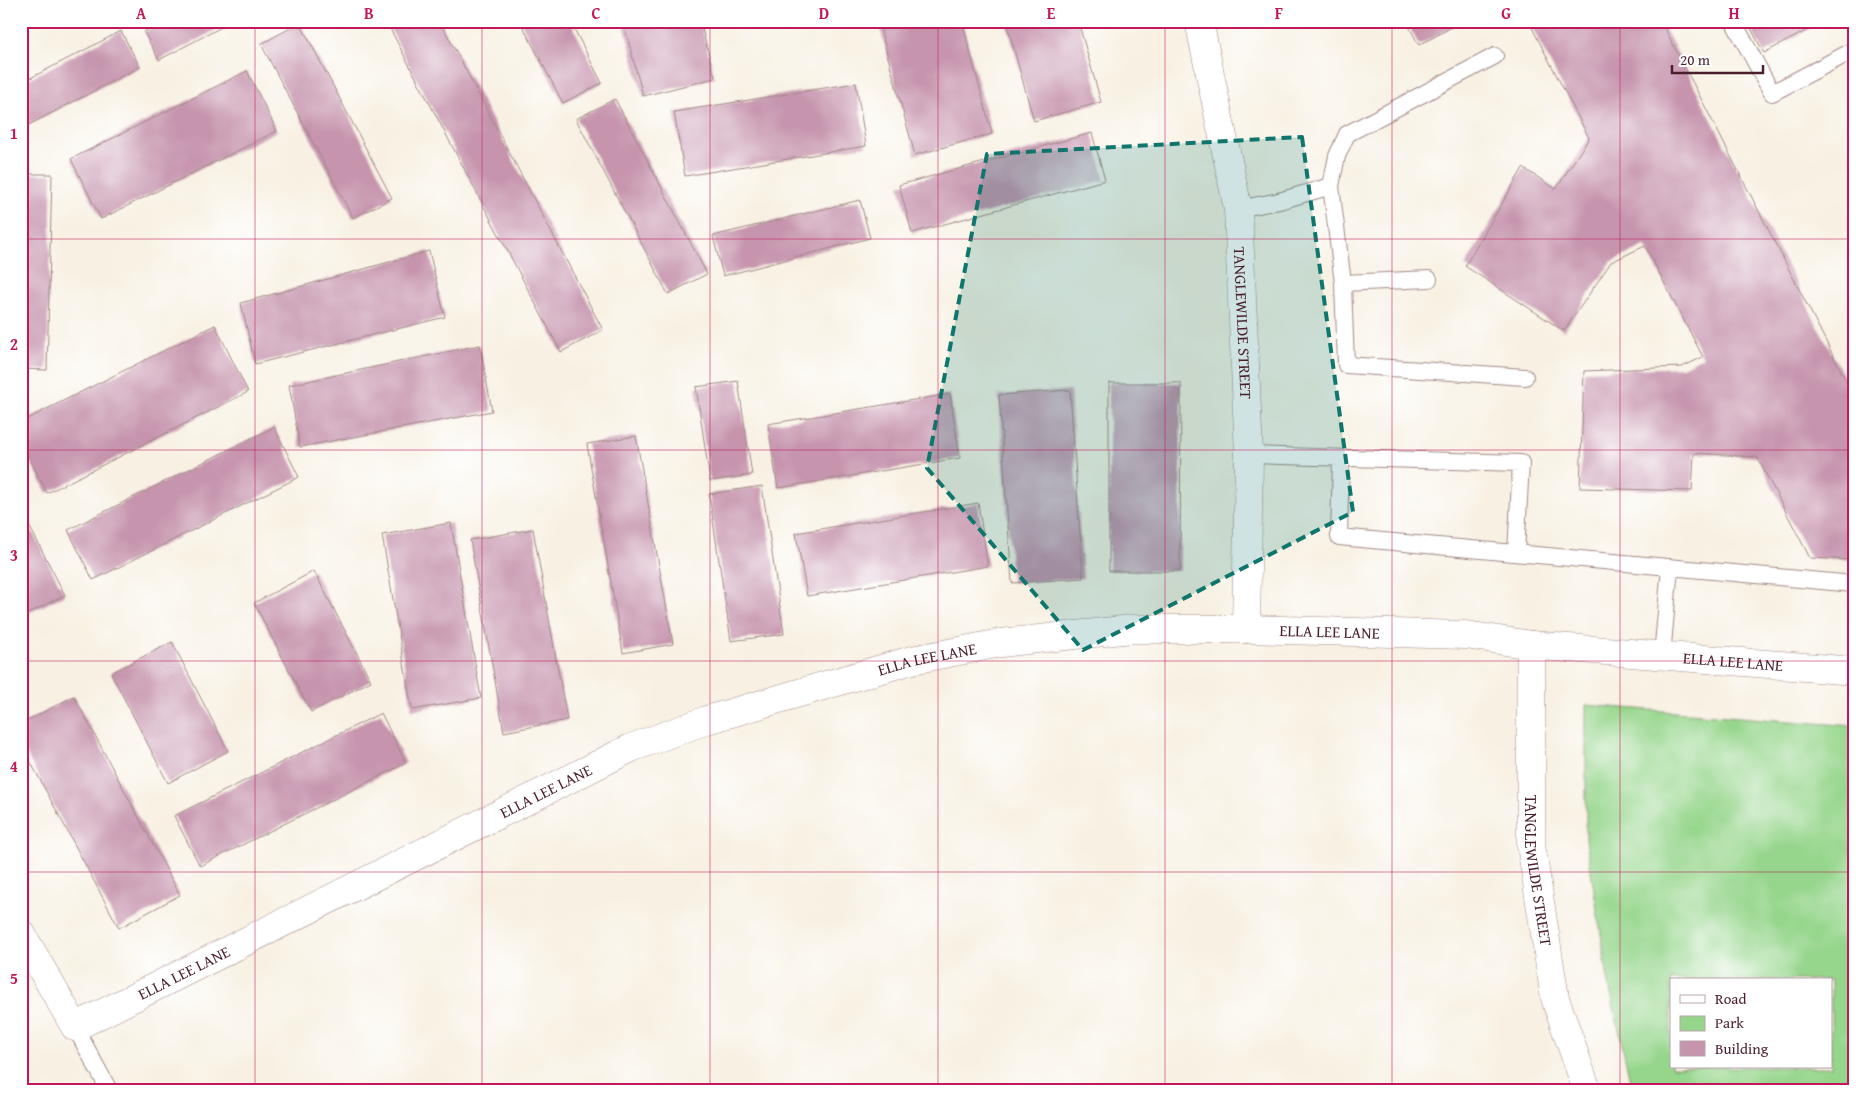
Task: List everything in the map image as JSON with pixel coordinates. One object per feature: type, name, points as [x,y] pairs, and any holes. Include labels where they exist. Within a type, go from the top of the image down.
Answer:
[{"type":"street","name":"TANGLEWILDE STREET","points":[[1199,21],[1238,208],[1249,455],[1246,629]]},
{"type":"street","name":"ELLA LEE LANE","points":[[75,1027],[631,748],[707,720],[912,660],[1001,643],[1132,629],[1246,629],[1466,635],[1530,645],[1854,671]]},
{"type":"street","name":"TANGLEWILDE STREET","points":[[1530,645],[1531,845],[1556,998],[1587,1090]]},
{"type":"street","points":[[21,933],[75,1027]]},
{"type":"lane","points":[[1734,21],[1772,93],[1854,50]]},
{"type":"lane","points":[[1495,56],[1347,134],[1337,156],[1332,186],[1343,283],[1346,365],[1525,377]]},
{"type":"lane","points":[[1238,208],[1279,201],[1332,186]]},
{"type":"lane","points":[[1343,283],[1429,278]]},
{"type":"lane","points":[[1249,455],[1521,464],[1516,554]]},
{"type":"lane","points":[[1341,458],[1339,537],[1854,584]]},
{"type":"lane","points":[[1662,656],[1670,567]]},
{"type":"lane","points":[[75,1027],[109,1090]]},
{"type":"highlighted area","points":[[1302,137],[1353,512],[1083,650],[927,468],[987,154]]},
{"type":"green space","points":[[1586,705],[1854,726],[1854,1090],[1632,1090],[1609,985],[1586,840]]},
{"type":"building","points":[[164,21],[233,21],[159,60],[144,32]]},
{"type":"building","points":[[386,21],[440,21],[603,330],[561,352]]},
{"type":"building","points":[[520,21],[570,21],[602,83],[563,103]]},
{"type":"building","points":[[623,21],[700,21],[715,78],[643,96]]},
{"type":"building","points":[[878,21],[962,21],[992,134],[915,155]]},
{"type":"building","points":[[1006,21],[1078,21],[1101,102],[1034,121]]},
{"type":"building","points":[[1406,21],[1463,21],[1419,45]]},
{"type":"building","points":[[1661,21],[1854,396],[1854,560],[1810,558],[1757,457],[1694,453],[1692,491],[1580,488],[1584,371],[1682,367],[1703,357],[1645,246],[1611,262],[1564,331],[1465,266],[1523,168],[1556,189],[1589,138],[1529,22]]},
{"type":"building","points":[[1747,21],[1825,21],[1764,53]]},
{"type":"building","points":[[300,23],[392,198],[353,218],[261,44]]},
{"type":"building","points":[[121,31],[140,67],[21,129],[21,83]]},
{"type":"building","points":[[247,71],[277,131],[101,219],[71,159]]},
{"type":"building","points":[[856,83],[866,146],[685,176],[674,112]]},
{"type":"building","points":[[615,99],[707,274],[668,294],[576,119]]},
{"type":"building","points":[[1092,133],[1105,180],[912,233],[899,185]]},
{"type":"building","points":[[21,174],[52,174],[47,370],[21,369]]},
{"type":"building","points":[[860,200],[870,238],[723,276],[713,236]]},
{"type":"building","points":[[429,251],[445,317],[255,364],[241,303]]},
{"type":"building","points":[[215,325],[248,392],[47,493],[21,442],[21,422]]},
{"type":"building","points":[[480,345],[492,411],[300,447],[289,385]]},
{"type":"building","points":[[738,381],[752,475],[710,481],[696,387]]},
{"type":"building","points":[[1109,383],[1181,383],[1180,571],[1109,571]]},
{"type":"building","points":[[1070,390],[1083,578],[1012,583],[999,395]]},
{"type":"building","points":[[950,394],[960,458],[778,488],[768,424]]},
{"type":"building","points":[[274,427],[299,477],[93,580],[68,530]]},
{"type":"building","points":[[636,436],[673,644],[623,653],[587,444]]},
{"type":"building","points":[[762,486],[784,634],[731,641],[709,494]]},
{"type":"building","points":[[978,503],[988,566],[807,596],[796,533]]},
{"type":"building","points":[[21,510],[65,595],[21,617]]},
{"type":"building","points":[[451,523],[481,698],[412,710],[382,535]]},
{"type":"building","points":[[533,529],[567,720],[504,732],[470,540]]},
{"type":"building","points":[[314,571],[371,681],[311,712],[254,603]]},
{"type":"building","points":[[172,642],[228,751],[168,783],[111,673]]},
{"type":"building","points":[[74,696],[180,895],[119,928],[21,744],[21,724]]},
{"type":"building","points":[[381,713],[406,763],[200,866],[174,816]]}]
